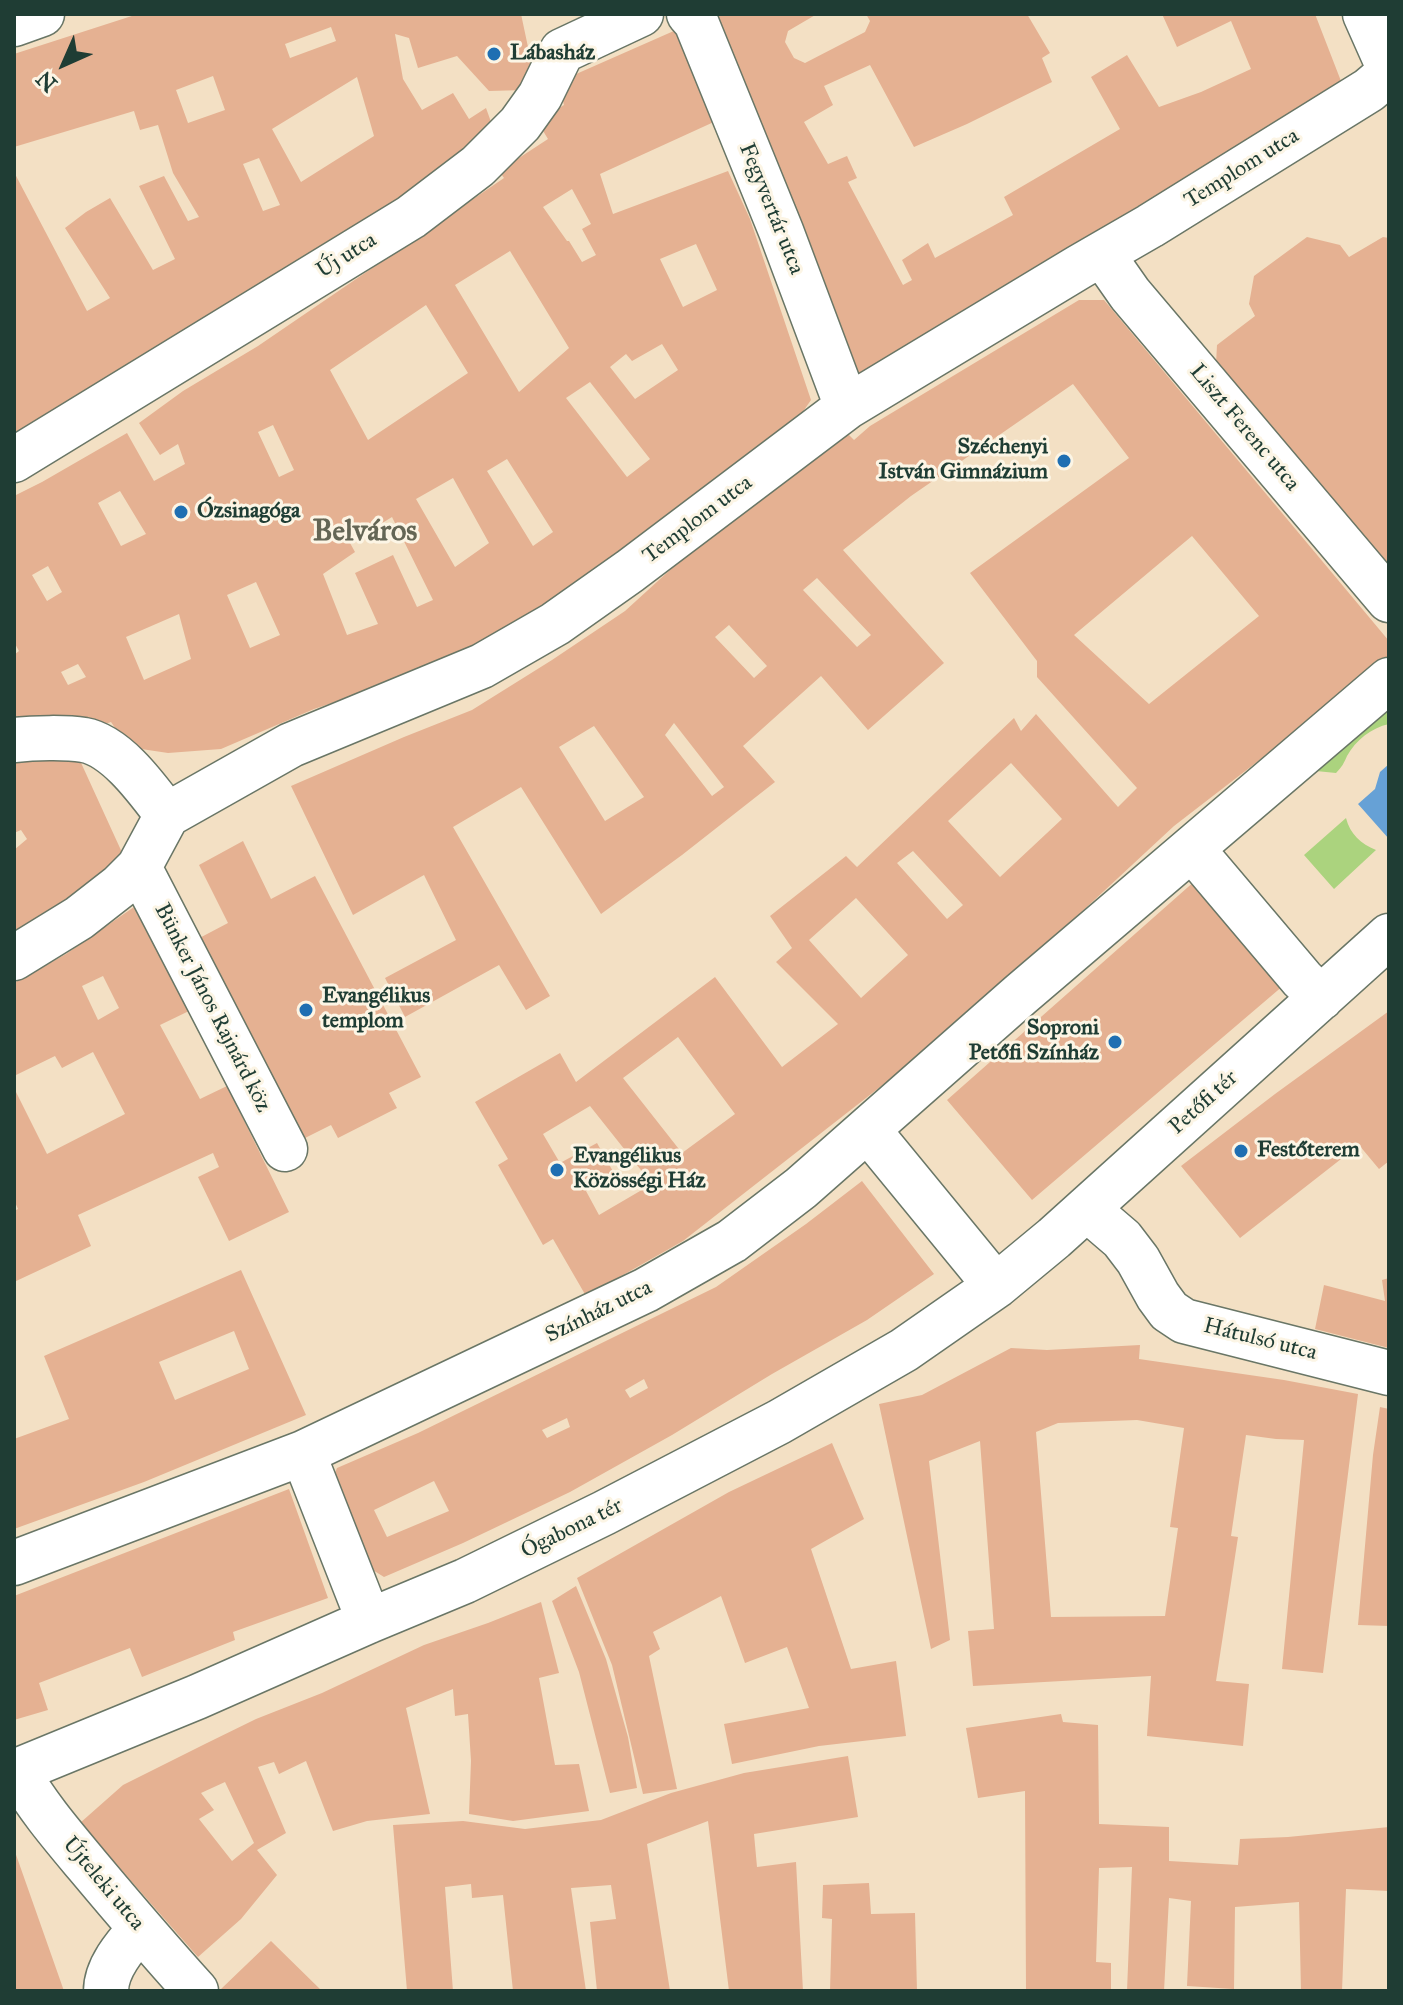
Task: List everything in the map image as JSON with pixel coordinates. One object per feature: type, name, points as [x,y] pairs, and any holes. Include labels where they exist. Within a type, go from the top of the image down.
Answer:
[{"type":"street","points":[[14,24],[42,14]]},
{"type":"street","name":"Új utca","points":[[14,460],[411,217],[478,166],[520,124],[540,96],[562,51],[641,14]]},
{"type":"street","name":"Fegyvertár utca","points":[[689,14],[696,22],[781,231],[847,407]]},
{"type":"street","points":[[1365,14],[1389,71]]},
{"type":"street","name":"Templom utca","points":[[167,815],[291,745],[482,666],[555,624],[847,407],[1150,226],[1360,95],[1389,71]]},
{"type":"street","name":"Liszt Ferenc utca","points":[[1102,254],[1130,294],[1389,600]]},
{"type":"street","points":[[1321,998],[1192,849],[1389,680]]},
{"type":"street","points":[[14,740],[86,740],[112,754],[138,778],[167,815],[139,867],[120,886],[79,918],[14,958]]},
{"type":"street","name":"Színház utca","points":[[14,1563],[303,1453],[632,1297],[732,1241],[801,1188],[1192,849]]},
{"type":"street","name":"Bünker János Rajnárd köz","points":[[139,867],[285,1149]]},
{"type":"street","name":"Petőfi tér","points":[[1087,1209],[1389,936]]},
{"type":"street","points":[[868,1130],[996,1286]]},
{"type":"street","name":"Ógabona tér","points":[[16,1772],[465,1581],[779,1422],[904,1350],[996,1286],[1087,1209]]},
{"type":"street","name":"Hátulsó utca","points":[[1087,1209],[1122,1239],[1169,1311],[1184,1321],[1389,1373]]},
{"type":"street","points":[[303,1453],[369,1621]]},
{"type":"street","name":"Újteleki utca","points":[[16,1772],[48,1818],[196,1991]]},
{"type":"street","points":[[106,1991],[106,1979],[140,1929]]},
{"type":"green space","points":[[1389,704],[1389,724],[1376,728],[1359,740],[1336,773],[1316,771]]},
{"type":"green space","points":[[1346,818],[1357,838],[1376,850],[1334,889],[1304,855]]},
{"type":"water","points":[[1389,764],[1389,839],[1358,804],[1375,789],[1380,772]]},
{"type":"building","points":[[138,14],[521,14],[528,47],[539,63],[525,90],[489,91],[457,56],[418,68],[409,38],[395,34],[403,79],[422,110],[453,93],[469,119],[486,108],[495,133],[419,197],[14,441],[14,172],[87,311],[110,298],[65,228],[110,198],[153,270],[175,259],[139,186],[164,176],[188,221],[199,217],[173,173],[158,125],[140,130],[134,111],[14,147],[14,54]],"holes":[[[331,27],[336,41],[290,58],[285,44]],[[213,76],[225,110],[188,123],[176,90]],[[357,77],[374,136],[301,182],[272,129]],[[259,158],[280,205],[263,211],[243,164]]]},
{"type":"building","points":[[707,14],[817,14],[788,31],[785,42],[794,58],[805,63],[865,32],[870,21],[866,14],[1027,14],[1050,53],[1042,58],[1052,82],[967,124],[914,147],[870,65],[824,86],[833,105],[804,122],[828,164],[847,156],[857,178],[848,182],[903,285],[912,280],[902,260],[928,243],[935,258],[1013,215],[1004,197],[1120,129],[1091,77],[1127,55],[1159,107],[1251,69],[1231,21],[1177,47],[1162,14],[1315,14],[1346,94],[866,384],[852,371]]},
{"type":"building","points":[[676,30],[716,121],[600,174],[613,214],[728,171],[750,219],[811,400],[800,416],[740,467],[490,645],[401,680],[314,709],[221,749],[168,753],[128,747],[111,722],[67,737],[14,721],[14,655],[19,651],[14,642],[14,496],[127,433],[154,481],[185,464],[178,444],[160,455],[139,423],[504,178],[499,171],[548,139],[537,121],[564,105],[558,82]],"holes":[[[572,189],[591,224],[582,229],[596,255],[582,262],[543,207]],[[696,244],[717,290],[683,307],[660,259]],[[510,251],[569,348],[519,392],[455,285]],[[426,305],[468,373],[368,440],[330,370]],[[662,344],[678,370],[635,399],[610,367],[626,354],[632,361]],[[590,382],[650,459],[627,477],[566,398]],[[273,425],[294,470],[279,477],[258,432]],[[507,459],[553,532],[533,546],[487,471]],[[453,478],[489,543],[455,567],[416,499]],[[120,491],[146,534],[121,546],[98,503]],[[392,517],[433,600],[417,607],[393,555],[355,573],[378,624],[347,635],[323,574],[355,552],[350,543]],[[48,566],[62,592],[47,601],[32,575]],[[256,582],[280,635],[250,648],[227,595]],[[179,614],[191,659],[144,680],[126,637]],[[78,664],[86,677],[68,685],[61,672]]]},
{"type":"building","points":[[1307,237],[1340,245],[1349,257],[1383,237],[1389,238],[1389,567],[1380,555],[1371,562],[1216,364],[1217,345],[1255,316],[1249,304],[1254,276]]},
{"type":"building","points":[[1079,300],[1104,300],[1389,641],[1389,660],[1174,826],[894,1086],[889,1080],[683,1241],[586,1296],[553,1239],[543,1245],[498,1165],[508,1159],[475,1102],[560,1053],[576,1082],[715,977],[782,1067],[838,1024],[776,962],[792,948],[770,916],[846,856],[857,867],[1014,718],[1021,731],[1036,714],[1118,807],[1137,788],[1037,677],[1037,661],[970,573],[1129,458],[1073,384],[911,496],[843,550],[944,663],[868,730],[821,676],[743,746],[775,782],[601,914],[521,787],[453,827],[550,996],[526,1010],[499,965],[405,1017],[385,978],[456,940],[424,875],[353,915],[291,786],[472,710],[625,611],[704,539],[846,432],[854,440],[870,426]],"holes":[[[1192,536],[1259,616],[1149,704],[1074,635]],[[817,578],[871,635],[857,647],[803,590]],[[729,625],[767,666],[754,678],[715,637]],[[674,723],[724,787],[712,796],[665,735]],[[594,726],[644,797],[605,821],[559,747]],[[1011,763],[1062,819],[1000,877],[948,821]],[[913,851],[963,905],[947,919],[897,863]],[[856,898],[908,955],[861,998],[809,940]],[[678,1037],[735,1114],[682,1153],[623,1078]],[[590,1106],[652,1184],[599,1215],[586,1191],[615,1175],[597,1143],[560,1163],[543,1134]]]},
{"type":"building","points":[[77,754],[125,859],[14,935],[14,850],[27,839],[21,830],[14,833],[14,762]]},
{"type":"building","name":"Evangélikus templom","points":[[243,841],[271,899],[315,876],[421,1077],[389,1093],[397,1108],[338,1138],[331,1125],[297,1142],[190,943],[228,923],[199,865]]},
{"type":"building","name":"Soproni Petőfi Színház","points":[[1196,880],[1284,985],[1032,1200],[947,1100]]},
{"type":"building","points":[[134,907],[189,1011],[160,1025],[200,1099],[227,1086],[289,1212],[229,1241],[198,1177],[219,1167],[213,1153],[78,1215],[91,1246],[14,1282],[14,1211],[18,1209],[14,1200],[14,1088],[47,1154],[125,1114],[93,1052],[62,1068],[55,1056],[14,1076],[14,983],[66,954]],"holes":[[[103,976],[119,1008],[98,1020],[82,986]]]},
{"type":"building","points":[[1389,1011],[1389,1161],[1379,1169],[1359,1145],[1240,1238],[1181,1166]]},
{"type":"building","points":[[862,1181],[934,1274],[867,1320],[570,1492],[384,1577],[368,1567],[331,1482],[337,1468],[418,1433],[716,1287]],"holes":[[[644,1379],[648,1388],[630,1398],[625,1390]],[[567,1418],[570,1427],[547,1438],[542,1430]],[[434,1481],[449,1511],[387,1537],[374,1510]]]},
{"type":"building","points":[[241,1270],[306,1415],[144,1482],[14,1529],[14,1439],[69,1419],[44,1356]],"holes":[[[234,1331],[249,1369],[175,1400],[159,1362]]]},
{"type":"building","points":[[1389,1278],[1389,1348],[1315,1329],[1324,1285],[1385,1301],[1382,1280]]},
{"type":"building","points":[[1140,1345],[1139,1359],[1358,1394],[1323,1673],[1282,1669],[1304,1440],[1246,1435],[1231,1536],[1238,1537],[1216,1681],[1249,1684],[1243,1746],[1147,1736],[1151,1676],[973,1686],[968,1631],[994,1629],[980,1441],[929,1461],[950,1640],[931,1649],[879,1404],[922,1395],[1011,1348],[1047,1350]],"holes":[[[1137,1420],[1184,1428],[1170,1527],[1178,1528],[1165,1616],[1051,1617],[1036,1432],[1058,1423]]]},
{"type":"building","points":[[1380,1407],[1389,1409],[1389,1626],[1358,1625]]},
{"type":"building","points":[[832,1443],[864,1519],[811,1549],[851,1669],[896,1661],[906,1736],[819,1746],[732,1764],[724,1724],[809,1708],[787,1647],[745,1663],[721,1596],[653,1632],[660,1649],[649,1656],[677,1789],[643,1794],[612,1665],[577,1578],[729,1492]]},
{"type":"building","points":[[289,1489],[328,1598],[233,1632],[235,1640],[142,1677],[130,1648],[39,1683],[48,1710],[14,1720],[14,1596]]},
{"type":"building","points":[[576,1586],[606,1659],[628,1737],[637,1788],[610,1793],[579,1672],[552,1601]]},
{"type":"building","points":[[541,1602],[559,1673],[539,1678],[555,1765],[579,1764],[589,1811],[513,1821],[469,1814],[471,1761],[468,1714],[455,1716],[453,1689],[406,1708],[430,1814],[367,1821],[333,1831],[306,1761],[279,1774],[274,1762],[258,1767],[286,1833],[257,1850],[277,1875],[241,1919],[198,1957],[80,1823],[123,1785],[207,1743],[424,1645]],"holes":[[[225,1782],[254,1843],[232,1861],[199,1819],[214,1810],[201,1793]]]},
{"type":"building","points":[[1061,1714],[1063,1722],[1098,1725],[1099,1824],[1169,1827],[1169,1861],[1238,1865],[1240,1839],[1389,1827],[1389,1891],[1346,1889],[1342,1991],[1301,1991],[1299,1902],[1235,1907],[1234,1989],[1187,1986],[1191,1901],[1169,1898],[1164,1991],[1127,1991],[1132,1867],[1099,1868],[1096,1962],[1111,1963],[1111,1991],[1026,1991],[1025,1791],[978,1798],[966,1728]]},
{"type":"building","points":[[848,1756],[858,1817],[754,1834],[757,1867],[796,1862],[803,1991],[729,1991],[708,1821],[647,1844],[670,1991],[597,1991],[590,1922],[616,1919],[611,1885],[571,1888],[586,1991],[513,1991],[503,1895],[472,1898],[471,1884],[445,1887],[453,1991],[407,1991],[393,1825],[463,1821],[525,1829],[601,1820],[671,1793],[744,1773]]},
{"type":"building","points":[[14,1849],[64,1991],[14,1991]]},
{"type":"building","points":[[869,1883],[871,1914],[915,1913],[917,1991],[830,1991],[832,1919],[822,1918],[823,1885]]},
{"type":"building","points":[[271,1941],[322,1991],[222,1991]]},
{"type":"place","name":"Lábasház","points":[[494,54]]},
{"type":"place","name":"Széchenyi István Gimnázium","points":[[1064,461]]},
{"type":"place","name":"Ózsinagóga","points":[[181,512]]},
{"type":"place","name":"Evangélikus templom","points":[[306,1010]]},
{"type":"place","name":"Soproni Petőfi Színház","points":[[1115,1042]]},
{"type":"place","name":"Festőterem","points":[[1241,1151]]},
{"type":"place","name":"Evangélikus Közösségi Ház","points":[[557,1170]]},
{"type":"district","name":"Belváros","points":[[365,533]]}]
